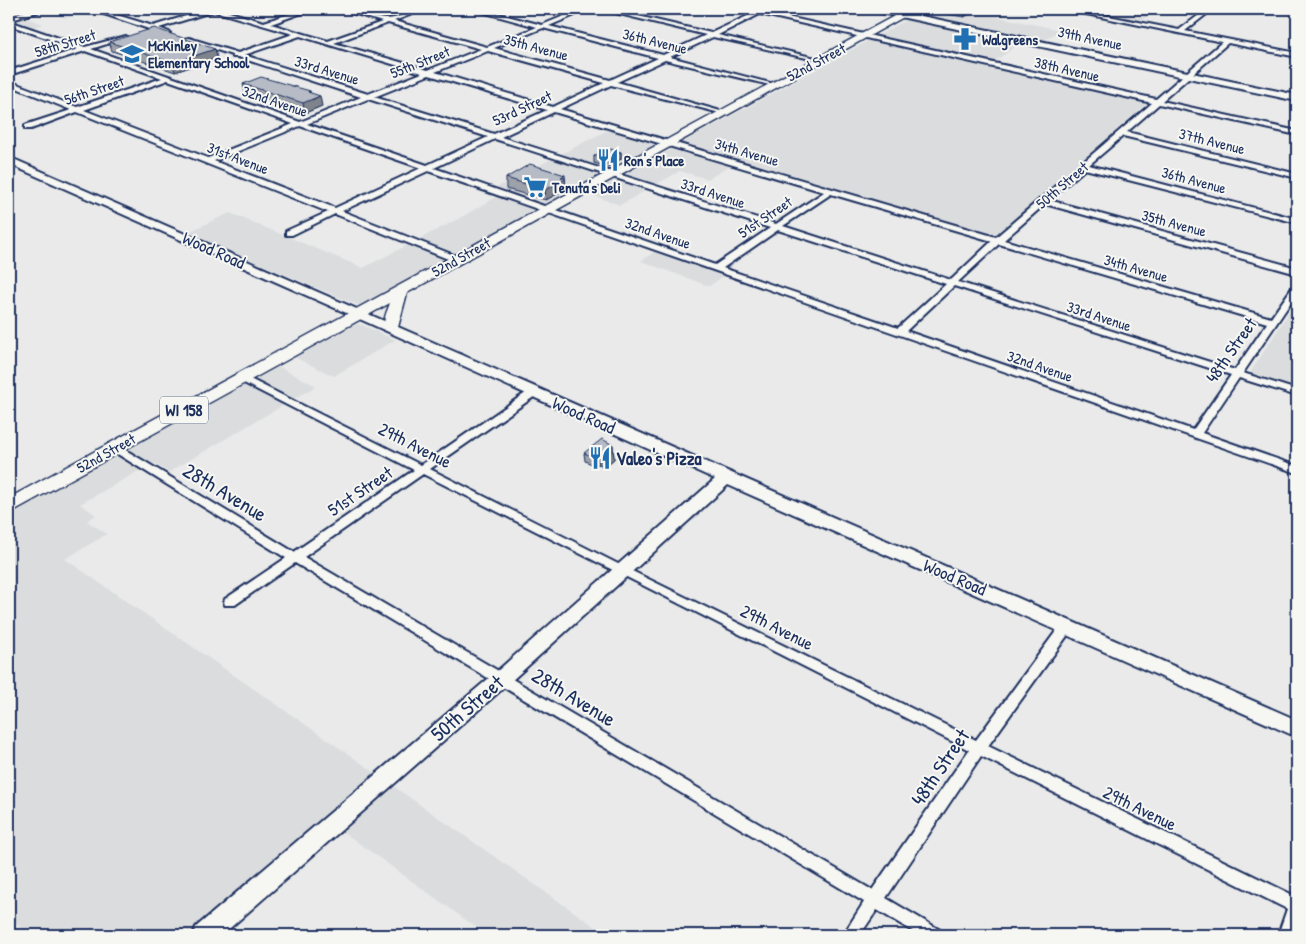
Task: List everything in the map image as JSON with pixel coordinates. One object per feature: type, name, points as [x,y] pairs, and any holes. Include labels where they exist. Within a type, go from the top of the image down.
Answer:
[{"type":"main road","name":"52nd Street","points":[[9,506],[913,9]]},
{"type":"main road","points":[[392,328],[392,318],[401,290]]},
{"type":"street","points":[[9,18],[42,9]]},
{"type":"street","name":"33rd Avenue","points":[[92,9],[1297,393]]},
{"type":"street","points":[[136,34],[214,9]]},
{"type":"street","name":"34th Avenue","points":[[214,9],[1274,322]]},
{"type":"street","points":[[264,24],[310,9]]},
{"type":"street","name":"35th Avenue","points":[[343,9],[722,113]]},
{"type":"street","points":[[330,42],[423,9]]},
{"type":"street","name":"36th Avenue","points":[[474,9],[772,85]]},
{"type":"street","name":"55th Street","points":[[208,161],[586,9]]},
{"type":"street","points":[[602,9],[818,60]]},
{"type":"street","name":"38th Avenue","points":[[744,9],[763,10],[864,36],[1297,133]]},
{"type":"street","name":"39th Avenue","points":[[877,9],[1297,98]]},
{"type":"street","points":[[1065,9],[1297,55]]},
{"type":"street","points":[[1180,32],[1210,9]]},
{"type":"street","name":"53rd Street","points":[[290,233],[763,10]]},
{"type":"street","name":"32nd Avenue","points":[[9,23],[1297,470]]},
{"type":"street","points":[[235,56],[300,34]]},
{"type":"street","name":"58th Street","points":[[9,73],[128,36]]},
{"type":"street","name":"50th Street","points":[[900,332],[997,241],[1227,41]]},
{"type":"street","name":"56th Street","points":[[28,127],[169,78]]},
{"type":"street","name":"31st Avenue","points":[[9,83],[456,259]]},
{"type":"street","name":"37th Avenue","points":[[1121,133],[1297,176]]},
{"type":"street","name":"Wood Road","points":[[9,160],[1297,729]]},
{"type":"street","name":"36th Avenue","points":[[1083,166],[1297,221]]},
{"type":"street","name":"51st Street","points":[[716,268],[830,191]]},
{"type":"street","name":"35th Avenue","points":[[1044,201],[1297,271]]},
{"type":"street","name":"48th Street","points":[[1195,435],[1297,287]]},
{"type":"street","name":"29th Avenue","points":[[242,378],[978,749],[1297,905]]},
{"type":"street","name":"51st Street","points":[[230,602],[534,392]]},
{"type":"street","name":"28th Avenue","points":[[115,448],[295,557],[934,935]]},
{"type":"street","name":"50th Street","points":[[205,935],[502,678],[726,478]]},
{"type":"street","name":"48th Street","points":[[851,935],[978,749],[1067,626]]},
{"type":"street","points":[[1286,935],[1297,905]]},
{"type":"shaded area","points":[[9,9],[41,9],[20,16],[43,24],[27,29],[9,23]]},
{"type":"shaded area","points":[[41,9],[99,9],[66,18]]},
{"type":"shaded area","points":[[924,9],[1010,9],[998,17],[1060,30],[1043,41],[917,14]]},
{"type":"shaded area","points":[[1072,9],[1157,9],[1140,22]]},
{"type":"shaded area","points":[[908,19],[1022,42],[989,65],[1147,103],[999,234],[995,235],[981,233],[738,161],[708,179],[680,171],[620,205],[589,194]]},
{"type":"shaded area","points":[[610,129],[659,144],[360,306],[186,233],[230,213],[363,268],[500,195],[490,191]]},
{"type":"shaded area","points":[[657,250],[725,275],[709,286],[641,261]]},
{"type":"shaded area","points":[[1297,300],[1297,391],[1257,378],[1250,373]]},
{"type":"shaded area","points":[[356,324],[395,340],[334,376],[294,357]]},
{"type":"shaded area","points":[[277,366],[316,386],[169,472],[153,463],[80,504],[96,515],[87,521],[107,534],[65,559],[377,774],[192,935],[28,935],[9,916],[9,515]]},
{"type":"shaded area","points":[[393,786],[607,935],[487,935],[342,831]]},
{"type":"building","points":[[154,28],[215,49],[173,63],[109,42]]},
{"type":"building","points":[[261,77],[310,91],[308,92],[320,96],[303,103],[243,84]]},
{"type":"building","points":[[607,148],[621,152],[607,160],[594,156]]},
{"type":"building","points":[[530,164],[565,175],[561,177],[566,179],[545,190],[506,178]]},
{"type":"building","points":[[602,439],[613,445],[608,449],[613,451],[603,459],[599,456],[593,457],[584,453]]},
{"type":"place","name":"Walgreens","points":[[965,39]]},
{"type":"place","name":"McKinley Elementary School","points":[[132,54]]},
{"type":"place","name":"Ron's Place","points":[[608,160]]},
{"type":"place","name":"Tenuta's Deli","points":[[535,187]]},
{"type":"place","name":"Valeo's Pizza","points":[[600,458]]}]
